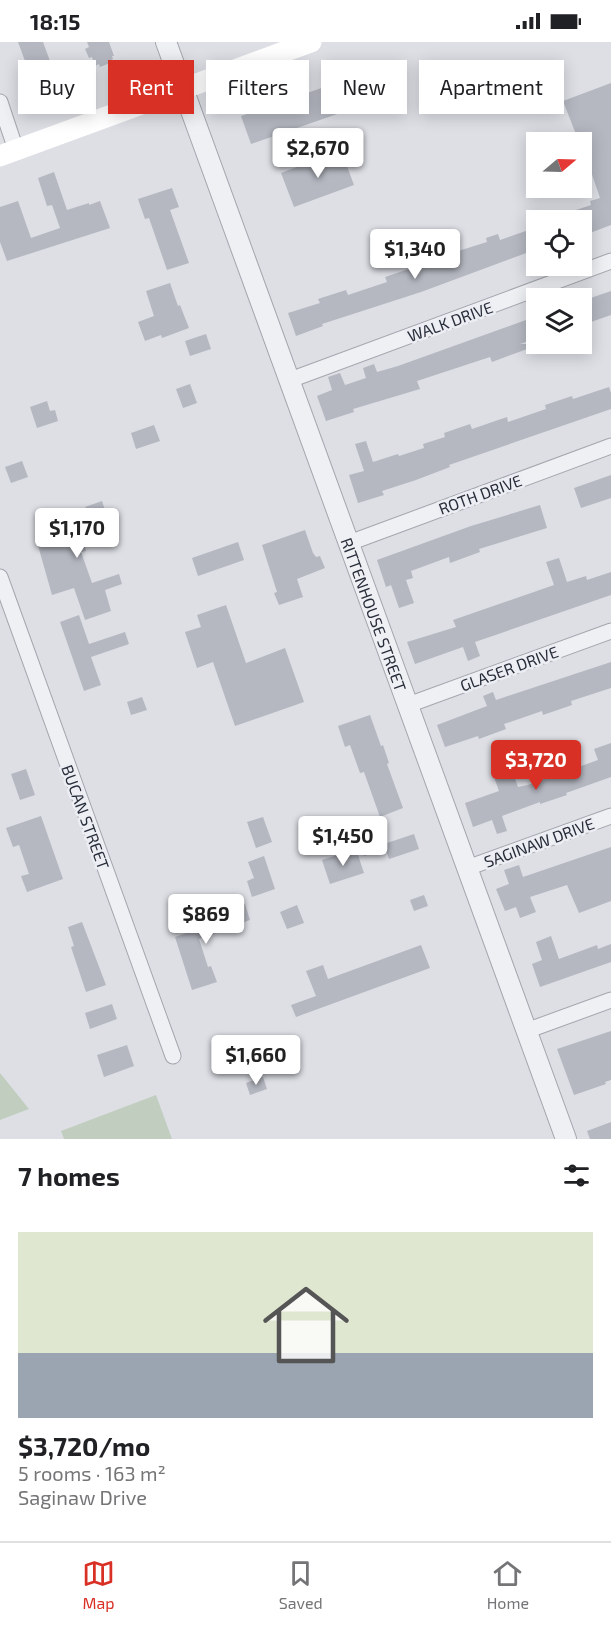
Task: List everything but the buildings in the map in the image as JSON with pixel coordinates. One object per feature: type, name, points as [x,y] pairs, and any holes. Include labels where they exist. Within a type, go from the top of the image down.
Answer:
[{"type":"main road","points":[[194,84],[311,42]]},
{"type":"main road","points":[[8,153],[113,114]]},
{"type":"street","name":"RITTENHOUSE STREET","points":[[166,42],[173,60]]},
{"type":"street","points":[[0,102],[8,153]]},
{"type":"street","name":"RITTENHOUSE STREET","points":[[193,114],[566,1139]]},
{"type":"street","name":"WALK DRIVE","points":[[290,380],[611,261]]},
{"type":"street","name":"ROTH DRIVE","points":[[349,543],[611,446]]},
{"type":"street","name":"BUCAN STREET","points":[[0,578],[173,1056]]},
{"type":"street","name":"GLASER DRIVE","points":[[408,705],[611,631]]},
{"type":"street","name":"SAGINAW DRIVE","points":[[468,868],[611,816]]},
{"type":"street","points":[[526,1031],[611,1000]]},
{"type":"green space","points":[[0,1073],[29,1109],[0,1120]]},
{"type":"green space","points":[[156,1095],[172,1139],[64,1139],[61,1131]]}]
